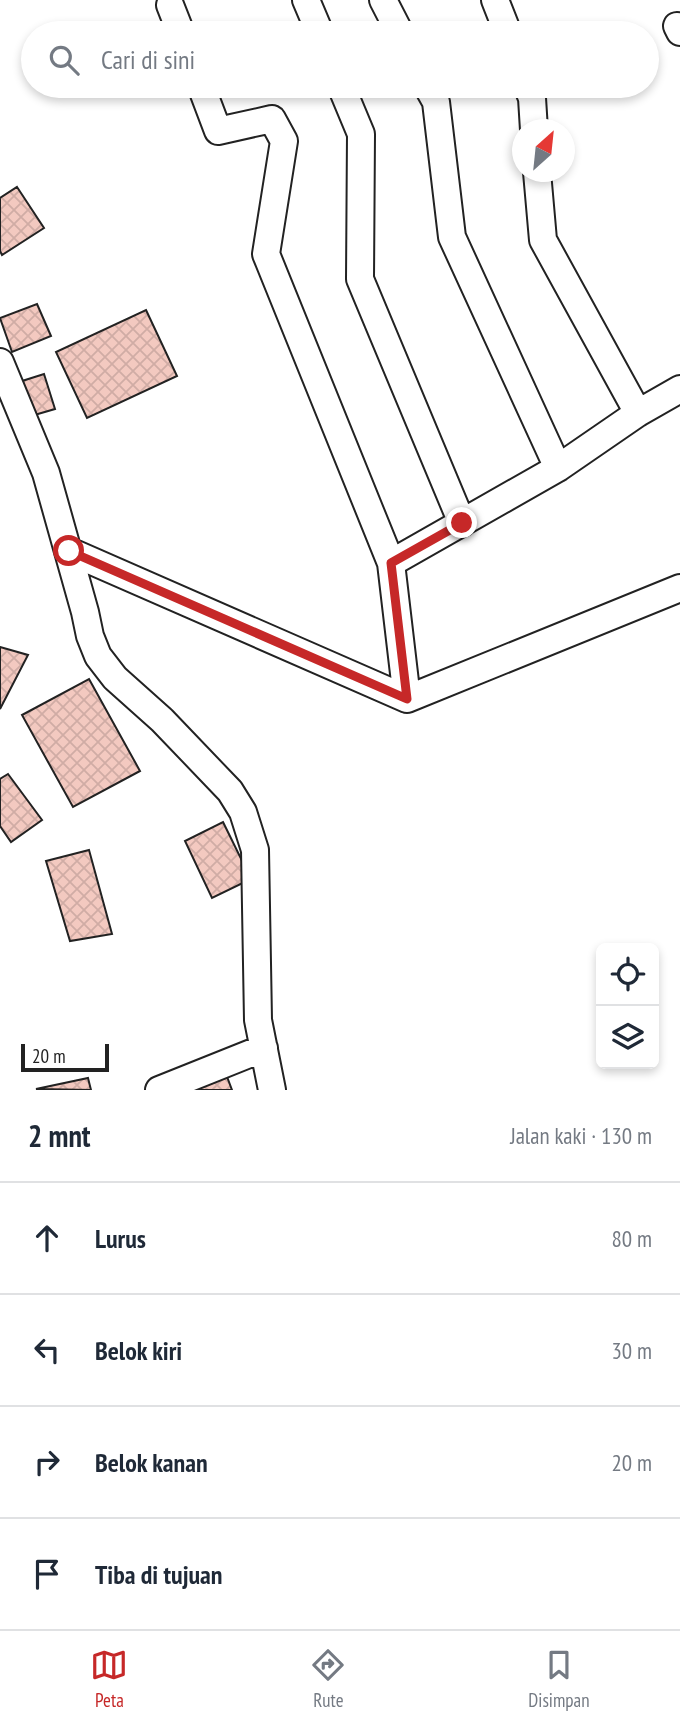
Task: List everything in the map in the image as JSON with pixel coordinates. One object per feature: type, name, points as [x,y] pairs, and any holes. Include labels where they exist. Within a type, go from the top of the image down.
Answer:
[{"type":"street","points":[[306,0],[315,21]]},
{"type":"street","points":[[383,0],[394,21]]},
{"type":"street","points":[[495,0],[503,21]]},
{"type":"street","points":[[170,5],[176,21]]},
{"type":"street","points":[[206,98],[218,131],[272,119],[284,141],[266,254],[391,563],[407,699]]},
{"type":"street","points":[[346,98],[361,134],[360,279],[462,523]]},
{"type":"street","points":[[434,98],[452,237],[558,468]]},
{"type":"street","points":[[532,98],[533,119]]},
{"type":"street","points":[[538,182],[543,240],[638,414]]},
{"type":"street","points":[[0,362],[46,473],[90,636],[98,656],[115,678],[162,720],[230,791],[250,830],[254,850],[258,1020],[272,1090]]},
{"type":"street","points":[[391,563],[558,468],[680,389]]},
{"type":"street","points":[[69,551],[407,699],[680,587]]},
{"type":"street","points":[[159,1090],[264,1048]]},
{"type":"building","points":[[17,187],[44,228],[2,255],[0,198]]},
{"type":"building","points":[[37,304],[51,336],[12,352],[0,318]]},
{"type":"building","points":[[146,310],[177,376],[87,418],[56,352]]},
{"type":"building","points":[[44,374],[55,409],[31,416],[19,382]]},
{"type":"building","points":[[0,647],[28,655],[0,709]]},
{"type":"building","points":[[89,679],[140,771],[73,807],[22,715]]},
{"type":"building","points":[[8,774],[42,820],[11,842],[0,826],[0,779]]},
{"type":"building","points":[[223,822],[251,879],[212,898],[185,841]]},
{"type":"building","points":[[89,850],[112,934],[70,941],[46,861]]},
{"type":"building","points":[[226,1074],[232,1090],[184,1090]]},
{"type":"building","points":[[88,1078],[91,1090],[36,1089]]},
{"type":"route","points":[[69,551],[407,699],[391,563],[462,523]]}]
